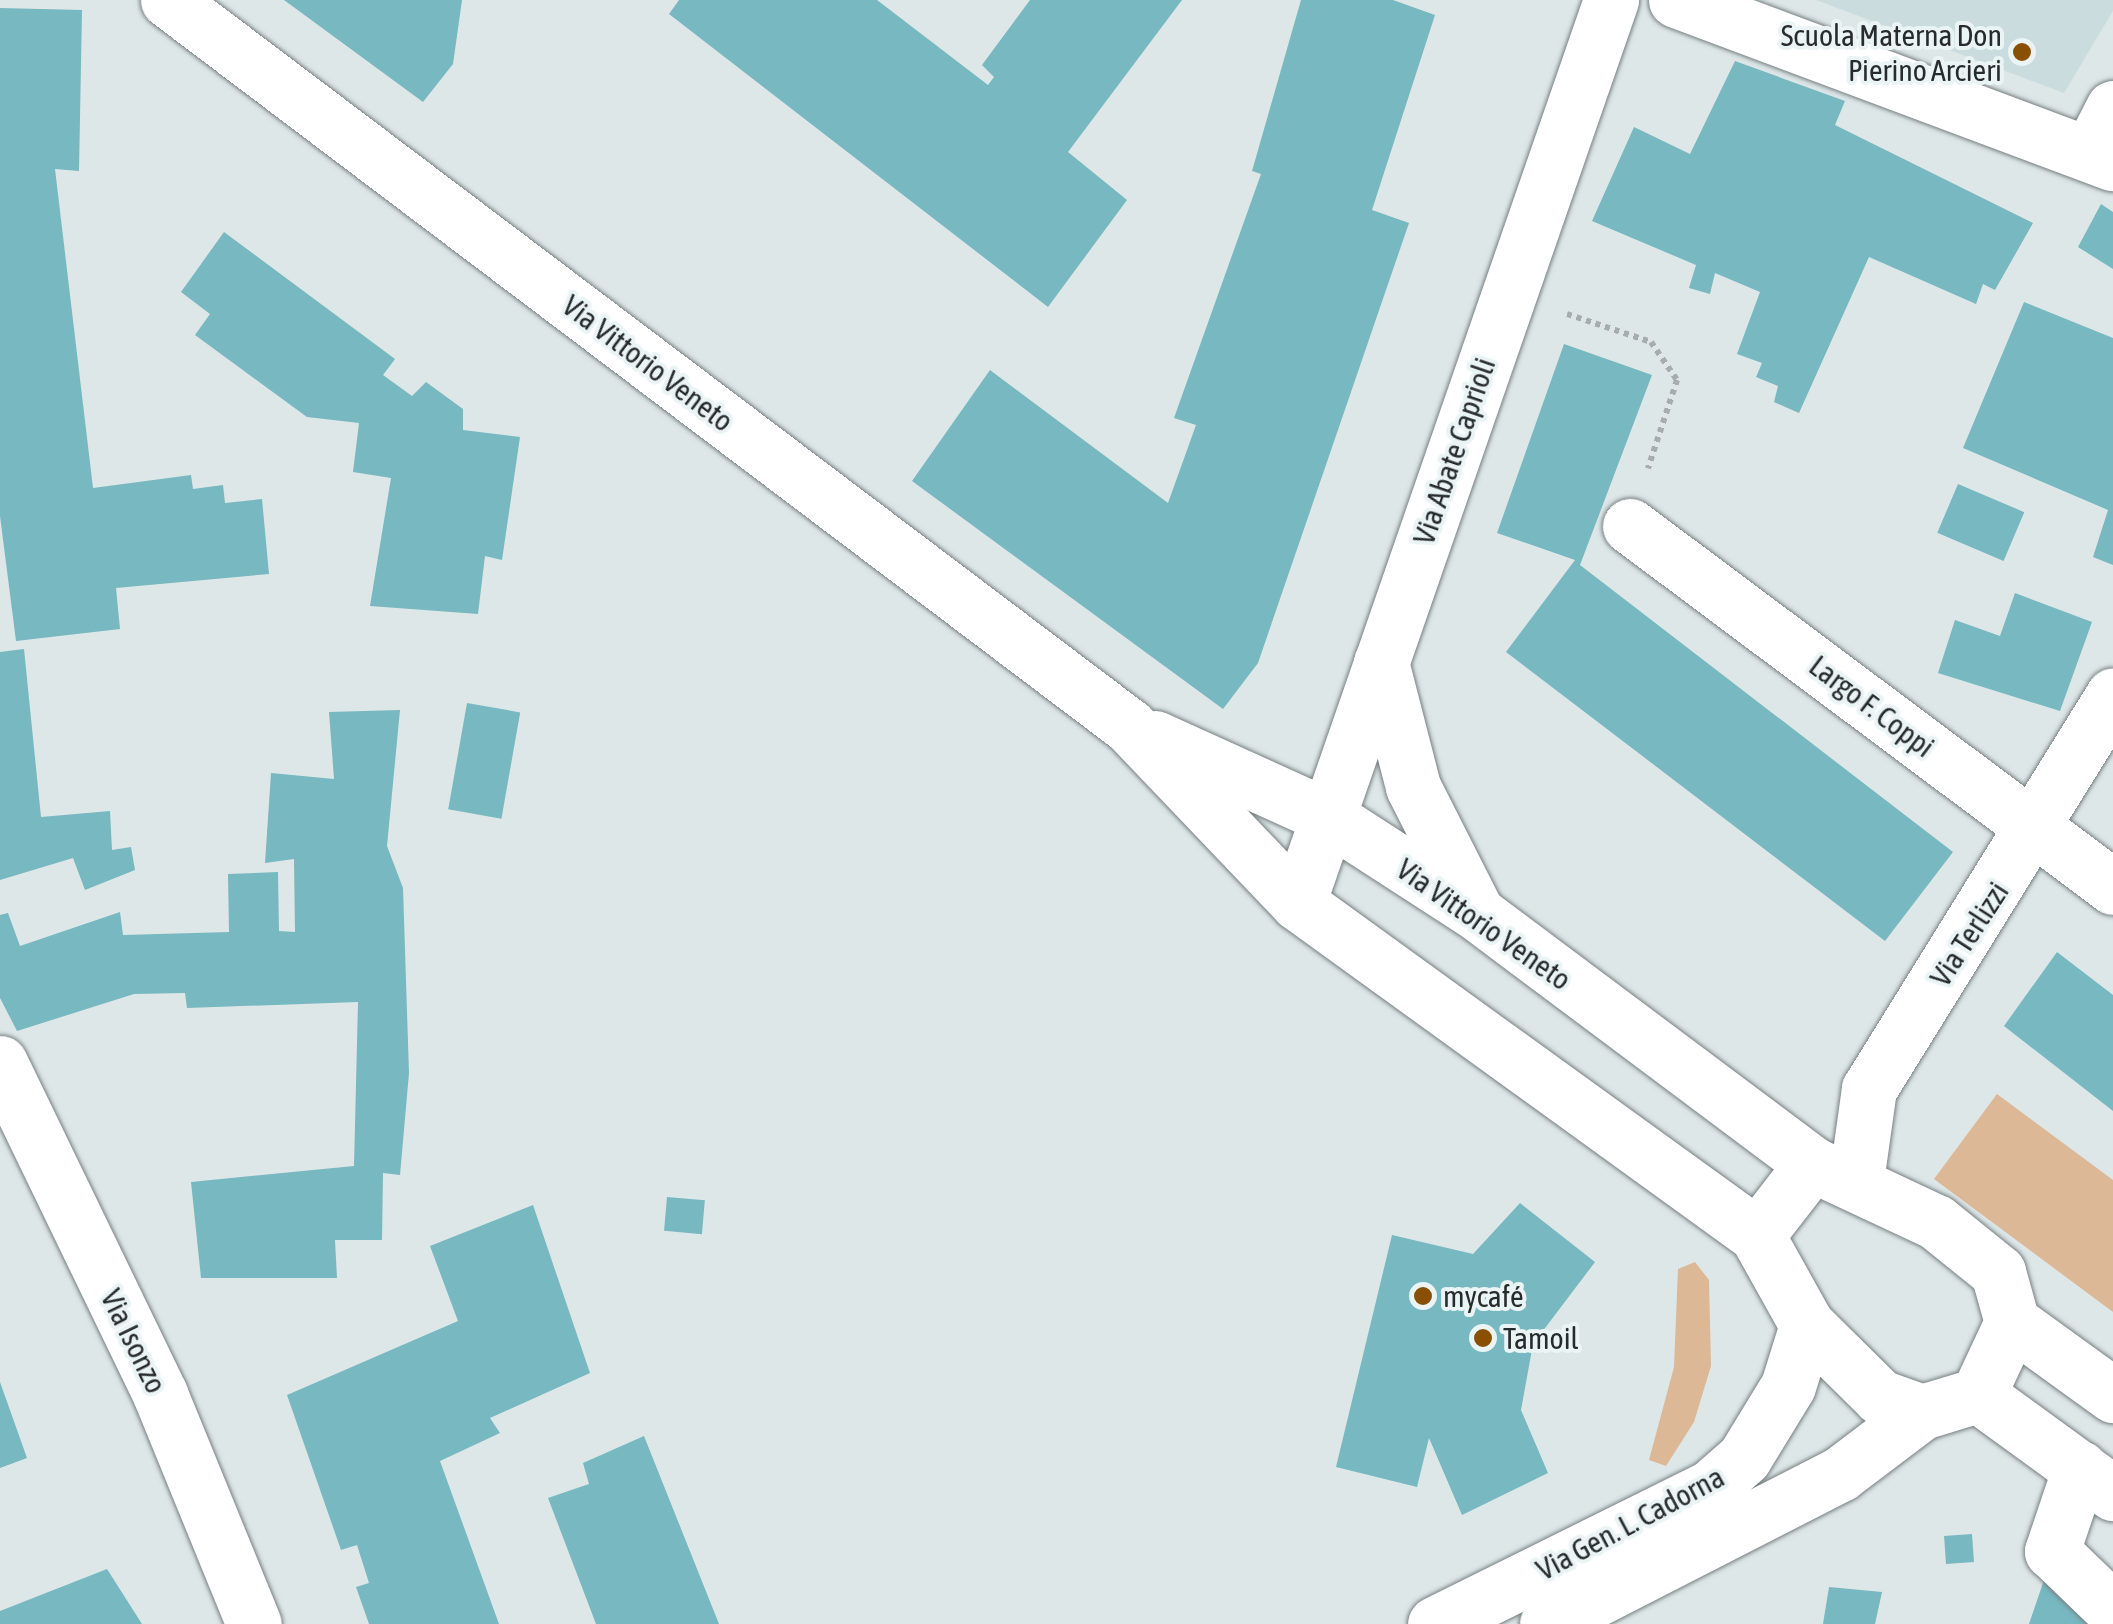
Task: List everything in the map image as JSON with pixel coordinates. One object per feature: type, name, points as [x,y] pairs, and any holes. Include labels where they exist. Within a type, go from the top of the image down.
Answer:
[{"type":"street","name":"Via Vittorio Veneto","points":[[168,0],[1129,726],[1298,903],[1756,1236]]},
{"type":"street","name":"Via Abate Caprioli","points":[[1298,903],[1611,0]]},
{"type":"street","points":[[1676,0],[2106,140]]},
{"type":"street","name":"Largo F. Coppi","points":[[1630,526],[2113,887]]},
{"type":"street","points":[[1381,662],[1414,787],[1477,913]]},
{"type":"street","name":"Via Terlizzi","points":[[1834,1172],[1870,1088],[2036,828],[2113,696]]},
{"type":"street","name":"Via Vittorio Veneto","points":[[1129,726],[1327,816],[1477,913],[1834,1172]]},
{"type":"street","name":"Via Isonzo","points":[[0,1064],[160,1394],[254,1624]]},
{"type":"street","points":[[2012,1322],[1978,1395],[1922,1412],[1880,1397],[1807,1325],[1756,1236],[1834,1172],[1936,1222],[1998,1272],[2012,1322],[2113,1395]]},
{"type":"street","name":"Via Gen. L. Cadorna","points":[[1435,1624],[1710,1487],[1744,1458],[1788,1386],[1807,1325]]},
{"type":"street","points":[[1978,1395],[2096,1481],[2052,1550],[2113,1610]]},
{"type":"street","name":"Via Gen. L. Cadorna","points":[[1547,1624],[1840,1474],[1922,1412]]},
{"type":"path","points":[[1508,296],[1651,342],[1677,380],[1630,526]]},
{"type":"shaded area","name":"Scuola Materna Don Pierino Arcieri","points":[[1816,0],[2113,0],[2113,11],[2064,93]]},
{"type":"shaded area","points":[[1997,1094],[2113,1180],[2113,1312],[1934,1179]]},
{"type":"shaded area","points":[[1695,1262],[1709,1280],[1711,1366],[1694,1422],[1666,1466],[1649,1460],[1674,1367],[1678,1269]]},
{"type":"building","points":[[284,0],[462,0],[453,64],[423,102]]},
{"type":"building","points":[[679,0],[877,0],[988,85],[994,77],[982,65],[1030,0],[1182,0],[1068,152],[1127,200],[1048,307],[669,14]]},
{"type":"building","points":[[1301,0],[1393,0],[1435,15],[1372,210],[1409,223],[1258,663],[1223,709],[912,481],[990,370],[1168,503],[1196,425],[1174,418],[1261,174],[1252,171]]},
{"type":"building","points":[[0,8],[82,10],[79,171],[55,169],[93,488],[191,475],[193,489],[223,485],[225,503],[262,499],[269,574],[116,588],[120,629],[16,641],[0,516]]},
{"type":"building","points":[[1735,61],[1845,101],[1835,125],[2033,223],[1995,290],[1983,284],[1976,304],[1869,257],[1799,413],[1774,402],[1778,386],[1756,377],[1762,363],[1737,354],[1760,292],[1715,273],[1710,294],[1689,288],[1696,265],[1592,221],[1634,127],[1690,154]]},
{"type":"building","points":[[2101,204],[2113,212],[2113,269],[2078,247]]},
{"type":"building","points":[[224,232],[395,359],[383,375],[412,396],[426,382],[463,409],[463,430],[520,437],[502,560],[485,556],[478,614],[370,606],[391,478],[353,472],[359,423],[307,417],[195,335],[210,314],[181,292]]},
{"type":"building","points":[[2024,302],[2113,338],[2113,565],[2093,557],[2108,510],[1963,448]]},
{"type":"building","points":[[1564,344],[1652,375],[1580,565],[1953,852],[1885,941],[1506,652],[1575,560],[1497,533]]},
{"type":"building","points":[[1958,484],[2024,512],[2004,561],[1937,533]]},
{"type":"building","points":[[2015,593],[2092,622],[2060,711],[1938,673],[1955,620],[2000,636]]},
{"type":"building","points":[[24,649],[41,817],[110,811],[112,850],[131,847],[135,870],[85,890],[73,858],[0,880],[0,652]]},
{"type":"building","points":[[467,703],[520,712],[501,819],[448,809]]},
{"type":"building","points":[[400,710],[387,846],[403,888],[409,1073],[400,1175],[383,1173],[382,1240],[335,1240],[337,1278],[201,1278],[191,1182],[354,1166],[358,1002],[187,1008],[185,993],[134,994],[17,1031],[0,998],[0,915],[8,913],[20,946],[120,912],[123,935],[229,932],[228,874],[278,872],[279,931],[295,932],[294,859],[265,863],[271,773],[334,779],[329,712]]},
{"type":"building","points":[[2057,952],[2113,995],[2113,1111],[2004,1026]]},
{"type":"building","points":[[667,1197],[705,1200],[702,1234],[664,1231]]},
{"type":"building","points":[[1520,1203],[1595,1262],[1533,1344],[1521,1410],[1548,1473],[1462,1515],[1429,1438],[1417,1487],[1336,1467],[1392,1235],[1473,1254]]},
{"type":"building","points":[[533,1205],[590,1373],[490,1418],[500,1433],[440,1461],[499,1624],[369,1624],[356,1587],[369,1583],[357,1545],[341,1550],[287,1395],[458,1321],[430,1246]]},
{"type":"building","points":[[0,1382],[27,1458],[0,1468]]},
{"type":"building","points":[[644,1436],[719,1624],[596,1624],[548,1498],[589,1484],[583,1463]]},
{"type":"building","points":[[1972,1534],[1974,1562],[1946,1564],[1944,1536]]},
{"type":"building","points":[[107,1569],[142,1624],[0,1624],[0,1611]]},
{"type":"building","points":[[2045,1577],[2101,1624],[2029,1624]]},
{"type":"building","points":[[1829,1587],[1882,1592],[1875,1624],[1823,1624]]},
{"type":"place","name":"Scuola Materna Don Pierino Arcieri","points":[[2022,52]]},
{"type":"place","name":"mycafé","points":[[1423,1296]]},
{"type":"place","name":"Tamoil","points":[[1483,1338]]}]
